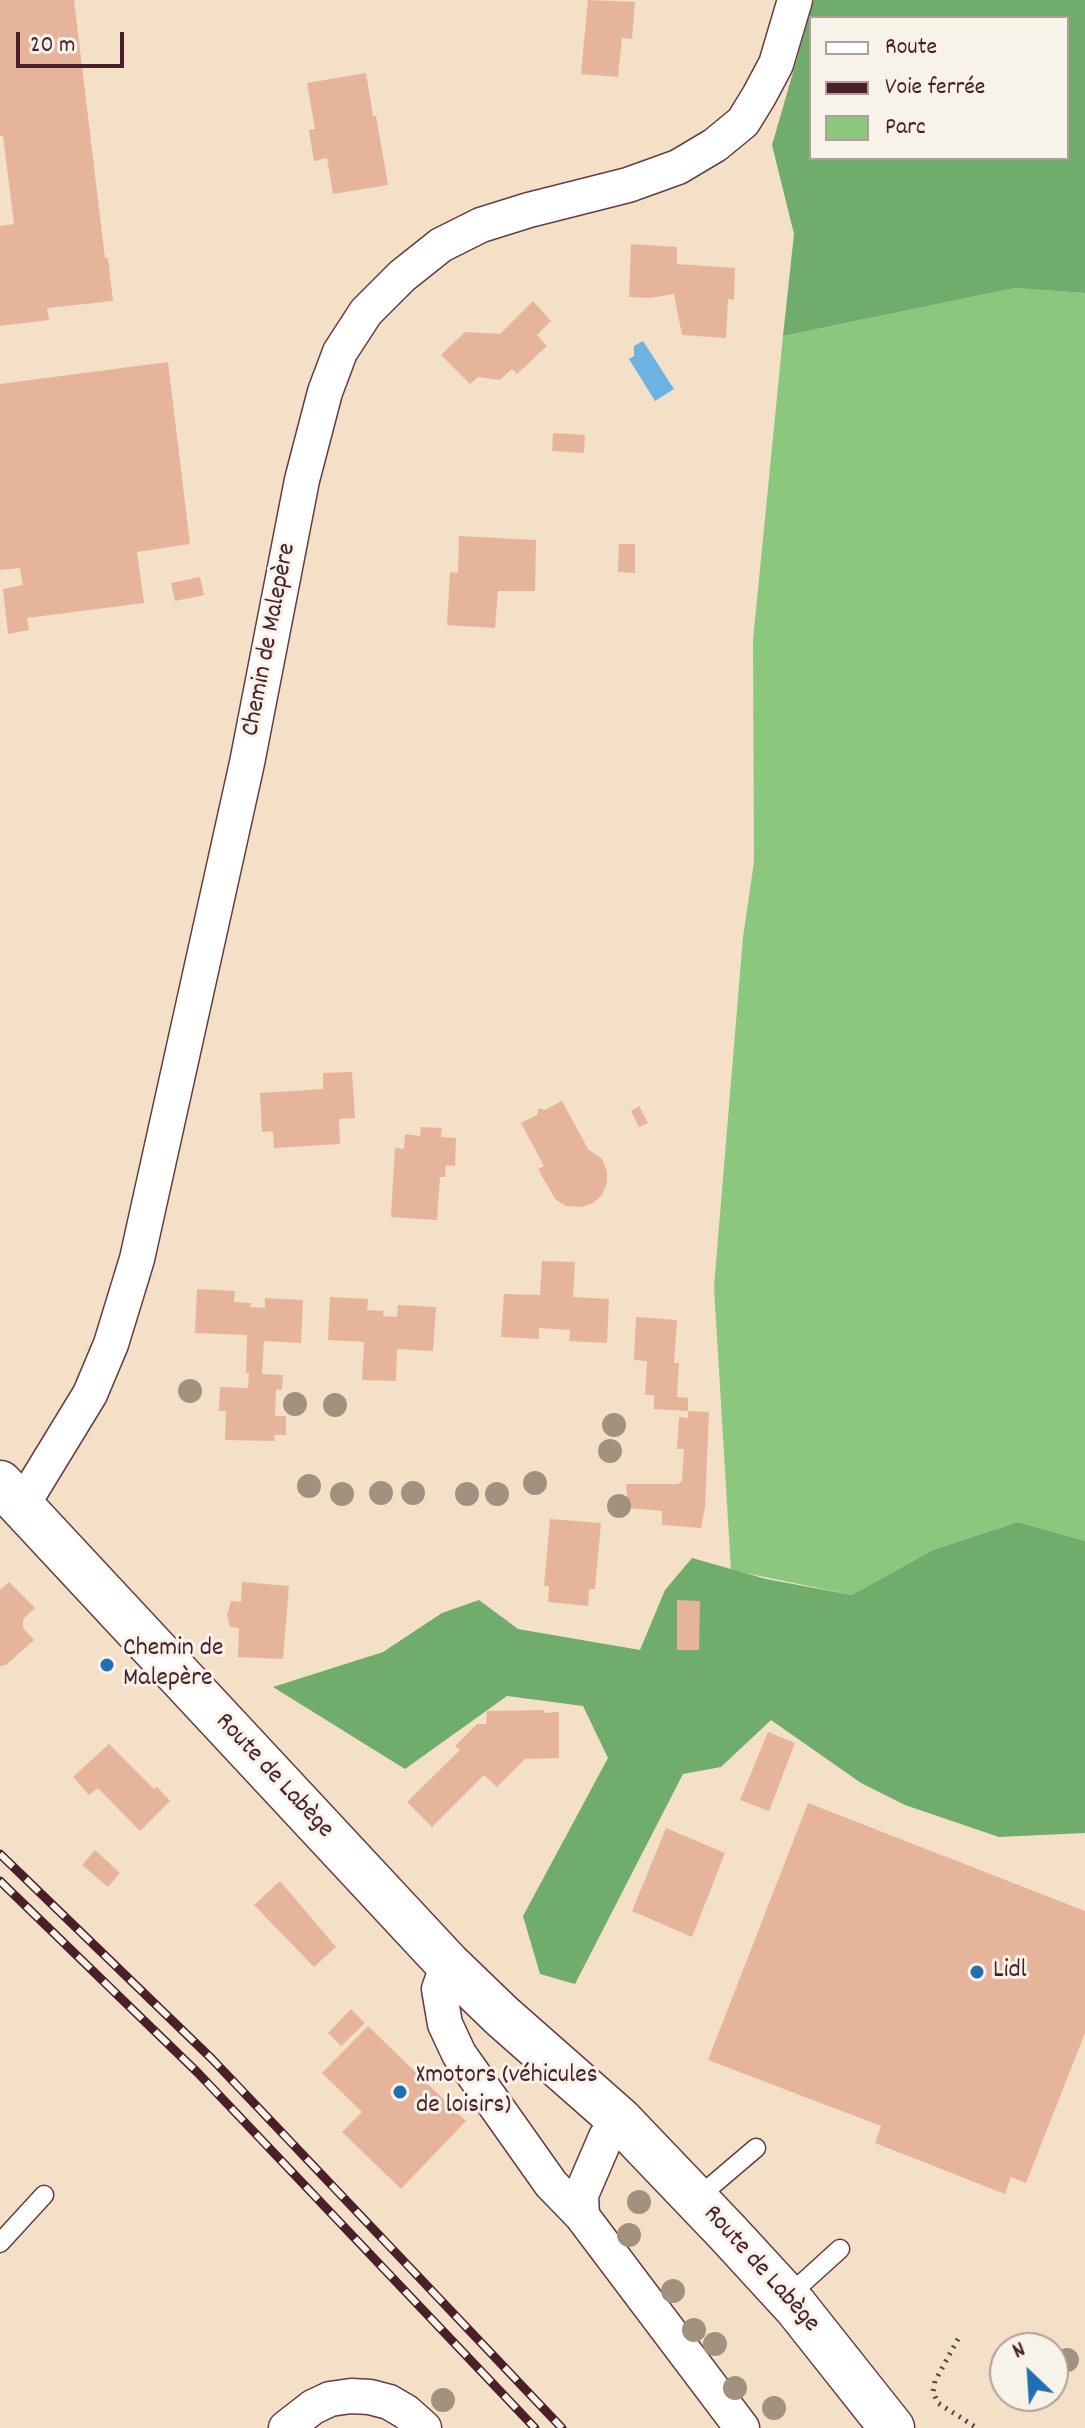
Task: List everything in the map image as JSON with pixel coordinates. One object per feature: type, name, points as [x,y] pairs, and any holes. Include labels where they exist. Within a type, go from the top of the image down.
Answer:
[{"type":"main road","name":"Route de Labège","points":[[11,1495],[448,1964],[620,2120],[696,2199],[787,2297],[892,2428]]},
{"type":"street","name":"Chemin de Malepère","points":[[11,1495],[90,1394],[111,1344],[137,1259],[247,763],[302,480],[325,392],[340,352],[366,312],[402,276],[441,245],[481,225],[628,185],[678,167],[715,145],[743,122],[759,96],[776,64],[795,0]]},
{"type":"street","points":[[448,1964],[439,1989],[445,2024],[459,2054],[551,2184],[582,2216],[742,2428]]},
{"type":"street","points":[[582,2216],[581,2195],[606,2137],[620,2120]]},
{"type":"street","points":[[286,2428],[313,2407],[330,2399],[351,2396],[389,2402],[424,2428]]},
{"type":"lane","points":[[696,2199],[756,2148]]},
{"type":"lane","points":[[0,2243],[44,2195]]},
{"type":"lane","points":[[787,2297],[840,2249]]},
{"type":"path","points":[[958,2339],[935,2381],[933,2392],[938,2403],[977,2428]]},
{"type":"green space","points":[[814,0],[1085,0],[1085,293],[1015,288],[783,336],[794,234],[772,145],[809,17],[809,160],[1069,160],[1069,16],[809,16]]},
{"type":"green space","points":[[1015,288],[1085,293],[1085,1541],[1018,1522],[933,1550],[852,1595],[731,1570],[714,1287],[743,937],[754,862],[753,640],[783,336]]},
{"type":"green space","points":[[1018,1522],[1085,1541],[1085,1833],[999,1837],[905,1805],[861,1783],[771,1720],[721,1767],[683,1774],[575,1984],[540,1974],[523,1916],[608,1758],[583,1706],[507,1696],[405,1769],[273,1687],[383,1652],[442,1613],[479,1600],[518,1629],[640,1650],[665,1590],[692,1558],[766,1579],[852,1595],[933,1550]]},
{"type":"water","points":[[643,341],[674,389],[655,401],[629,359],[634,356],[634,346]]},
{"type":"building","points":[[0,0],[74,0],[105,258],[108,258],[113,301],[47,308],[49,320],[0,326],[0,226],[14,224],[3,136],[0,136]]},
{"type":"building","points":[[588,0],[635,2],[632,39],[622,38],[618,77],[581,74]]},
{"type":"building","points":[[366,73],[388,185],[333,194],[327,158],[314,161],[309,130],[315,129],[307,83]]},
{"type":"building","points":[[631,244],[677,247],[677,264],[735,268],[734,300],[728,299],[726,338],[682,335],[674,294],[629,297]]},
{"type":"building","points":[[533,301],[551,321],[537,335],[547,346],[517,374],[512,369],[500,380],[478,377],[470,384],[441,355],[465,332],[500,334]]},
{"type":"building","points":[[168,362],[190,544],[137,552],[144,603],[27,618],[29,630],[8,634],[3,589],[23,585],[20,568],[0,570],[0,384]]},
{"type":"building","points":[[553,433],[585,435],[584,453],[552,451]]},
{"type":"building","points":[[459,536],[536,540],[535,591],[498,591],[495,628],[447,625],[450,572],[458,573]]},
{"type":"building","points":[[619,544],[635,544],[635,573],[618,572]]},
{"type":"building","points":[[200,577],[204,595],[175,601],[171,583]]},
{"type":"building","points":[[352,1072],[355,1118],[339,1119],[340,1144],[274,1148],[273,1131],[262,1132],[260,1093],[323,1089],[323,1073]]},
{"type":"building","points":[[562,1101],[588,1149],[602,1159],[607,1171],[607,1183],[602,1195],[582,1207],[566,1206],[555,1199],[538,1169],[544,1166],[521,1123],[537,1115],[539,1108],[545,1110]]},
{"type":"building","points":[[639,1106],[648,1123],[639,1127],[631,1111]]},
{"type":"building","points":[[421,1127],[442,1128],[441,1137],[456,1138],[455,1166],[446,1165],[445,1177],[440,1177],[437,1220],[391,1217],[395,1148],[404,1149],[405,1134],[420,1136]]},
{"type":"building","points":[[542,1261],[575,1262],[573,1297],[609,1299],[607,1343],[569,1341],[570,1330],[539,1328],[539,1339],[501,1337],[504,1294],[540,1295]]},
{"type":"building","points":[[197,1289],[235,1291],[234,1302],[251,1303],[250,1307],[265,1308],[265,1298],[303,1300],[301,1343],[264,1341],[262,1374],[283,1375],[282,1390],[276,1389],[275,1416],[286,1416],[286,1435],[274,1435],[275,1441],[225,1440],[226,1411],[219,1411],[220,1387],[248,1388],[247,1335],[195,1333]]},
{"type":"building","points":[[330,1297],[368,1299],[367,1310],[384,1311],[383,1316],[397,1317],[398,1305],[436,1307],[433,1351],[397,1349],[396,1381],[362,1380],[364,1342],[328,1340]]},
{"type":"building","points":[[636,1317],[677,1320],[674,1363],[679,1363],[677,1397],[688,1398],[688,1411],[654,1409],[654,1395],[645,1395],[647,1361],[634,1360]]},
{"type":"building","points":[[688,1411],[709,1412],[705,1507],[701,1528],[662,1525],[662,1511],[628,1508],[626,1484],[678,1484],[682,1481],[684,1449],[677,1449],[679,1417],[688,1418]]},
{"type":"building","points":[[550,1519],[601,1523],[595,1589],[589,1589],[588,1606],[548,1602],[549,1586],[544,1586]]},
{"type":"building","points":[[9,1582],[35,1608],[23,1619],[23,1628],[34,1640],[6,1665],[0,1666],[0,1590]]},
{"type":"building","points":[[242,1582],[289,1586],[283,1659],[238,1657],[239,1628],[230,1627],[227,1615],[231,1601],[241,1602]]},
{"type":"building","points":[[677,1600],[700,1601],[699,1650],[677,1650]]},
{"type":"building","points":[[544,1710],[544,1713],[559,1712],[559,1758],[525,1759],[497,1787],[484,1775],[432,1827],[407,1802],[460,1750],[455,1746],[477,1724],[486,1724],[487,1711]]},
{"type":"building","points":[[768,1732],[795,1743],[769,1811],[740,1800]]},
{"type":"building","points":[[109,1744],[170,1801],[140,1831],[98,1788],[89,1795],[73,1777]]},
{"type":"building","name":"Lidl","points":[[808,1803],[1085,1911],[1085,2033],[1026,2183],[1011,2177],[1005,2194],[875,2143],[881,2126],[708,2060]]},
{"type":"building","points":[[666,1828],[725,1853],[692,1937],[632,1911]]},
{"type":"building","points":[[95,1850],[120,1873],[108,1887],[82,1865]]},
{"type":"building","points":[[280,1881],[336,1947],[314,1967],[254,1905]]},
{"type":"building","points":[[351,2009],[365,2023],[341,2046],[328,2033]]},
{"type":"building","points":[[368,2026],[466,2121],[401,2189],[342,2132],[362,2112],[322,2073]]},
{"type":"railway","points":[[0,1854],[212,2059],[562,2428]]},
{"type":"railway","points":[[0,1881],[198,2073],[535,2428]]},
{"type":"place","name":"Chemin de Malepère","points":[[107,1665]]},
{"type":"place","name":"Lidl","points":[[977,1972]]},
{"type":"place","name":"Xmotors (véhicules de loisirs)","points":[[400,2092]]}]
